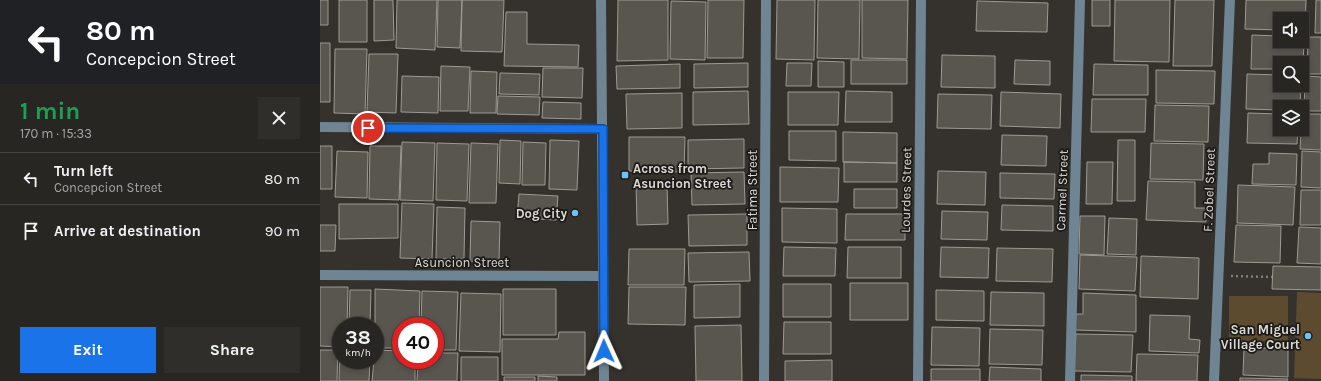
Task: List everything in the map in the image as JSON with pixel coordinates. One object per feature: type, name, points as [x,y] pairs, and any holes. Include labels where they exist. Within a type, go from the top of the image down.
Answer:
[{"type":"street","points":[[601,0],[604,381]]},
{"type":"street","name":"Fatima Street","points":[[764,381],[766,0]]},
{"type":"street","name":"Lourdes Street","points":[[918,381],[921,0]]},
{"type":"street","name":"Carmel Street","points":[[1070,381],[1080,0]]},
{"type":"street","name":"F. Zobel Street","points":[[1214,381],[1230,0]]},
{"type":"street","points":[[320,128],[603,129]]},
{"type":"street","name":"Asuncion Street","points":[[320,274],[603,276]]},
{"type":"path","points":[[1219,276],[1272,277]]},
{"type":"shaded area","name":"San Miguel Village Court","points":[[1297,292],[1321,293],[1321,379],[1294,378]]},
{"type":"shaded area","points":[[1229,296],[1288,296],[1288,341],[1229,342]]},
{"type":"building","points":[[320,0],[328,0],[328,25],[320,25]]},
{"type":"building","points":[[339,0],[367,0],[367,42],[339,42]]},
{"type":"building","points":[[374,0],[393,0],[394,40],[374,41]]},
{"type":"building","points":[[397,0],[437,0],[435,50],[396,48]]},
{"type":"building","points":[[438,0],[462,0],[460,48],[437,47]]},
{"type":"building","points":[[462,0],[504,0],[502,52],[461,51]]},
{"type":"building","points":[[618,0],[668,0],[668,60],[617,61]]},
{"type":"building","points":[[708,0],[744,0],[743,58],[707,58]]},
{"type":"building","points":[[777,0],[815,0],[814,60],[776,59]]},
{"type":"building","points":[[818,0],[860,0],[859,59],[817,58]]},
{"type":"building","points":[[862,0],[908,0],[907,59],[862,58]]},
{"type":"building","points":[[1092,0],[1110,0],[1110,26],[1092,26]]},
{"type":"building","points":[[1115,0],[1170,0],[1169,62],[1114,61]]},
{"type":"building","points":[[1175,0],[1214,0],[1212,66],[1173,66]]},
{"type":"building","points":[[1246,0],[1306,0],[1306,12],[1273,12],[1273,30],[1245,29]]},
{"type":"building","points":[[1316,0],[1321,0],[1321,33],[1315,33]]},
{"type":"building","points":[[671,1],[706,2],[705,60],[670,59]]},
{"type":"building","points":[[977,1],[1048,3],[1047,32],[976,31]]},
{"type":"building","points":[[506,12],[527,12],[527,44],[579,45],[578,67],[504,66]]},
{"type":"building","points":[[1252,35],[1273,36],[1273,48],[1304,48],[1303,56],[1273,56],[1273,69],[1251,69]]},
{"type":"building","points":[[1309,37],[1321,37],[1321,74],[1309,74],[1309,56],[1307,56]]},
{"type":"building","points":[[320,43],[330,43],[330,102],[320,102]]},
{"type":"building","points":[[335,49],[367,49],[365,114],[334,113]]},
{"type":"building","points":[[369,54],[398,54],[396,113],[367,112]]},
{"type":"building","points":[[942,55],[995,56],[995,88],[941,87]]},
{"type":"building","points":[[851,60],[907,60],[907,84],[851,84]]},
{"type":"building","points":[[1015,60],[1050,61],[1050,85],[1014,84]]},
{"type":"building","points":[[818,61],[844,62],[844,87],[818,87]]},
{"type":"building","points":[[748,63],[748,87],[694,88],[694,64]]},
{"type":"building","points":[[787,63],[812,63],[811,86],[786,86]]},
{"type":"building","points":[[680,64],[680,88],[617,89],[616,66]]},
{"type":"building","points":[[1094,64],[1148,65],[1148,95],[1093,95]]},
{"type":"building","points":[[441,66],[470,67],[468,111],[440,111]]},
{"type":"building","points":[[543,68],[583,68],[582,98],[542,97]]},
{"type":"building","points":[[1156,70],[1215,71],[1214,104],[1156,103]]},
{"type":"building","points":[[471,71],[497,72],[496,113],[470,113]]},
{"type":"building","points":[[500,73],[540,74],[539,95],[499,94]]},
{"type":"building","points":[[1247,74],[1273,75],[1273,92],[1301,92],[1300,100],[1273,100],[1273,110],[1246,109]]},
{"type":"building","points":[[402,76],[439,77],[438,113],[401,112]]},
{"type":"building","points":[[1309,76],[1321,77],[1321,111],[1309,111],[1309,100],[1304,100],[1305,92],[1309,92]]},
{"type":"building","points":[[748,91],[749,124],[693,125],[693,92]]},
{"type":"building","points":[[846,91],[892,92],[892,122],[845,122]]},
{"type":"building","points":[[788,92],[839,92],[838,125],[788,125]]},
{"type":"building","points":[[1001,92],[1061,94],[1060,128],[1000,126]]},
{"type":"building","points":[[682,93],[682,128],[627,129],[626,94]]},
{"type":"building","points":[[938,94],[992,95],[991,129],[937,128]]},
{"type":"building","points":[[498,96],[540,97],[539,115],[497,114]]},
{"type":"building","points":[[1092,99],[1146,99],[1145,132],[1091,132]]},
{"type":"building","points":[[543,102],[581,103],[581,119],[542,118]]},
{"type":"building","points":[[1155,105],[1209,106],[1208,142],[1154,141]]},
{"type":"building","points":[[1248,113],[1273,114],[1273,136],[1298,136],[1297,144],[1247,143]]},
{"type":"building","points":[[1309,114],[1321,114],[1321,150],[1300,149],[1301,136],[1309,136]]},
{"type":"building","points":[[789,131],[836,131],[836,161],[789,160]]},
{"type":"building","points":[[843,132],[897,133],[897,163],[843,162]]},
{"type":"building","points":[[1002,135],[1047,136],[1046,166],[1001,165]]},
{"type":"building","points":[[629,137],[685,137],[684,172],[629,171]]},
{"type":"building","points":[[744,139],[744,168],[688,169],[688,140]]},
{"type":"building","points":[[500,140],[521,141],[520,184],[499,183]]},
{"type":"building","points":[[550,140],[579,141],[577,190],[549,189]]},
{"type":"building","points":[[1118,140],[1135,140],[1135,201],[1117,201]]},
{"type":"building","points":[[402,142],[435,143],[433,201],[400,200]]},
{"type":"building","points":[[523,142],[546,143],[545,185],[522,185]]},
{"type":"building","points":[[437,143],[469,144],[467,201],[436,200]]},
{"type":"building","points":[[471,143],[498,144],[496,203],[469,203]]},
{"type":"building","points":[[1151,143],[1204,144],[1203,180],[1150,179]]},
{"type":"building","points":[[320,146],[332,146],[332,189],[320,189]]},
{"type":"building","points":[[370,146],[401,146],[399,200],[369,199]]},
{"type":"building","points":[[337,151],[368,152],[367,198],[335,197]]},
{"type":"building","points":[[1302,151],[1321,152],[1321,188],[1301,187]]},
{"type":"building","points":[[1269,153],[1297,154],[1296,185],[1252,184],[1253,164],[1269,164]]},
{"type":"building","points":[[844,162],[897,163],[897,182],[844,182]]},
{"type":"building","points":[[1087,162],[1113,162],[1112,204],[1086,204]]},
{"type":"building","points":[[780,167],[839,168],[838,202],[780,202]]},
{"type":"building","points":[[938,171],[986,172],[985,205],[937,204]]},
{"type":"building","points":[[744,172],[745,204],[692,205],[691,173]]},
{"type":"building","points":[[1000,173],[1055,174],[1054,199],[1000,198]]},
{"type":"building","points":[[1148,181],[1195,182],[1195,208],[1206,208],[1206,222],[1146,220]]},
{"type":"building","points":[[636,182],[667,182],[668,224],[637,225]]},
{"type":"building","points":[[1238,185],[1295,187],[1293,225],[1237,223]]},
{"type":"building","points":[[854,189],[897,189],[897,208],[854,208]]},
{"type":"building","points":[[1301,190],[1321,190],[1321,225],[1300,225]]},
{"type":"building","points":[[519,194],[558,196],[556,220],[517,218]]},
{"type":"building","points":[[402,203],[434,204],[432,259],[400,258]]},
{"type":"building","points":[[339,204],[398,204],[398,238],[339,239]]},
{"type":"building","points":[[1002,205],[1053,206],[1053,231],[1001,230]]},
{"type":"building","points":[[437,207],[465,208],[464,259],[436,259]]},
{"type":"building","points":[[782,208],[837,209],[837,243],[782,242]]},
{"type":"building","points":[[942,211],[988,212],[987,240],[941,239]]},
{"type":"building","points":[[747,214],[747,245],[689,246],[688,215]]},
{"type":"building","points":[[846,214],[905,214],[905,240],[845,240]]},
{"type":"building","points":[[1080,216],[1105,216],[1104,255],[1079,254]]},
{"type":"building","points":[[1109,218],[1137,219],[1136,255],[1107,254]]},
{"type":"building","points":[[471,221],[500,222],[499,262],[470,261]]},
{"type":"building","points":[[320,225],[336,225],[335,251],[320,251]]},
{"type":"building","points":[[1236,225],[1281,226],[1280,263],[1234,262]]},
{"type":"building","points":[[1299,227],[1321,228],[1321,264],[1297,263]]},
{"type":"building","points":[[784,247],[836,248],[835,276],[783,276]]},
{"type":"building","points":[[848,247],[901,247],[901,278],[847,278]]},
{"type":"building","points":[[941,247],[989,248],[988,278],[940,277]]},
{"type":"building","points":[[997,248],[1053,249],[1052,282],[996,281]]},
{"type":"building","points":[[629,249],[685,249],[684,285],[628,285]]},
{"type":"building","points":[[749,252],[750,281],[689,282],[688,253]]},
{"type":"building","points":[[1080,255],[1137,257],[1135,291],[1079,289]]},
{"type":"building","points":[[1141,256],[1199,258],[1198,299],[1140,297]]},
{"type":"building","points":[[1273,266],[1321,267],[1321,290],[1272,289]]},
{"type":"building","points":[[850,283],[908,283],[908,320],[850,320]]},
{"type":"building","points":[[740,284],[740,317],[694,318],[694,285]]},
{"type":"building","points":[[783,284],[831,284],[831,317],[783,317]]},
{"type":"building","points":[[320,287],[348,287],[347,317],[332,317],[332,347],[320,346]]},
{"type":"building","points":[[629,287],[686,287],[685,325],[628,324]]},
{"type":"building","points":[[375,289],[420,291],[419,317],[392,317],[392,348],[384,348],[384,317],[375,317]]},
{"type":"building","points":[[503,289],[556,289],[556,335],[503,335]]},
{"type":"building","points":[[350,290],[371,290],[370,317],[349,317]]},
{"type":"building","points":[[936,290],[984,291],[984,321],[936,320]]},
{"type":"building","points":[[422,291],[458,292],[456,350],[444,350],[444,317],[421,317]]},
{"type":"building","points":[[991,292],[1044,293],[1044,326],[990,325]]},
{"type":"building","points":[[461,293],[501,294],[500,352],[459,351]]},
{"type":"building","points":[[1083,293],[1136,295],[1136,332],[1075,330],[1076,314],[1083,314]]},
{"type":"building","points":[[1150,315],[1190,316],[1189,339],[1200,340],[1199,353],[1149,351]]},
{"type":"building","points":[[784,322],[831,322],[831,354],[783,354]]},
{"type":"building","points":[[741,325],[742,381],[696,381],[695,326]]},
{"type":"building","points":[[932,327],[980,328],[979,366],[931,365]]},
{"type":"building","points":[[990,329],[1043,330],[1042,365],[989,364]]},
{"type":"building","points":[[559,332],[585,332],[585,375],[502,375],[502,339],[558,339]]},
{"type":"building","points":[[1076,334],[1133,335],[1131,372],[1074,371]]},
{"type":"building","points":[[1244,347],[1288,349],[1288,377],[1243,375]]},
{"type":"building","points":[[320,350],[332,350],[332,369],[337,369],[337,381],[320,381]]},
{"type":"building","points":[[384,350],[392,351],[392,369],[415,369],[415,381],[372,381],[373,369],[384,369]]},
{"type":"building","points":[[444,353],[458,353],[457,381],[417,381],[418,369],[444,369]]},
{"type":"building","points":[[1137,354],[1198,355],[1197,381],[1136,381]]},
{"type":"building","points":[[461,357],[498,357],[498,381],[461,381]]},
{"type":"building","points":[[832,360],[832,381],[785,381],[785,361]]},
{"type":"building","points":[[990,367],[1041,369],[1041,381],[989,381]]},
{"type":"building","points":[[339,369],[370,369],[369,381],[339,381]]},
{"type":"building","points":[[931,369],[980,369],[980,381],[931,381]]},
{"type":"building","points":[[1081,375],[1132,376],[1132,381],[1081,381]]},
{"type":"building","points":[[538,376],[557,377],[557,381],[538,381]]},
{"type":"building","points":[[504,377],[535,377],[535,381],[504,381]]},
{"type":"building","points":[[1240,378],[1288,379],[1287,381],[1240,381]]},
{"type":"place","name":"Across from Asuncion Street","points":[[625,175]]},
{"type":"place","name":"Dog City","points":[[575,213]]},
{"type":"place","name":"San Miguel Village Court","points":[[1308,336]]},
{"type":"route","points":[[368,128],[603,129],[604,351]]}]
